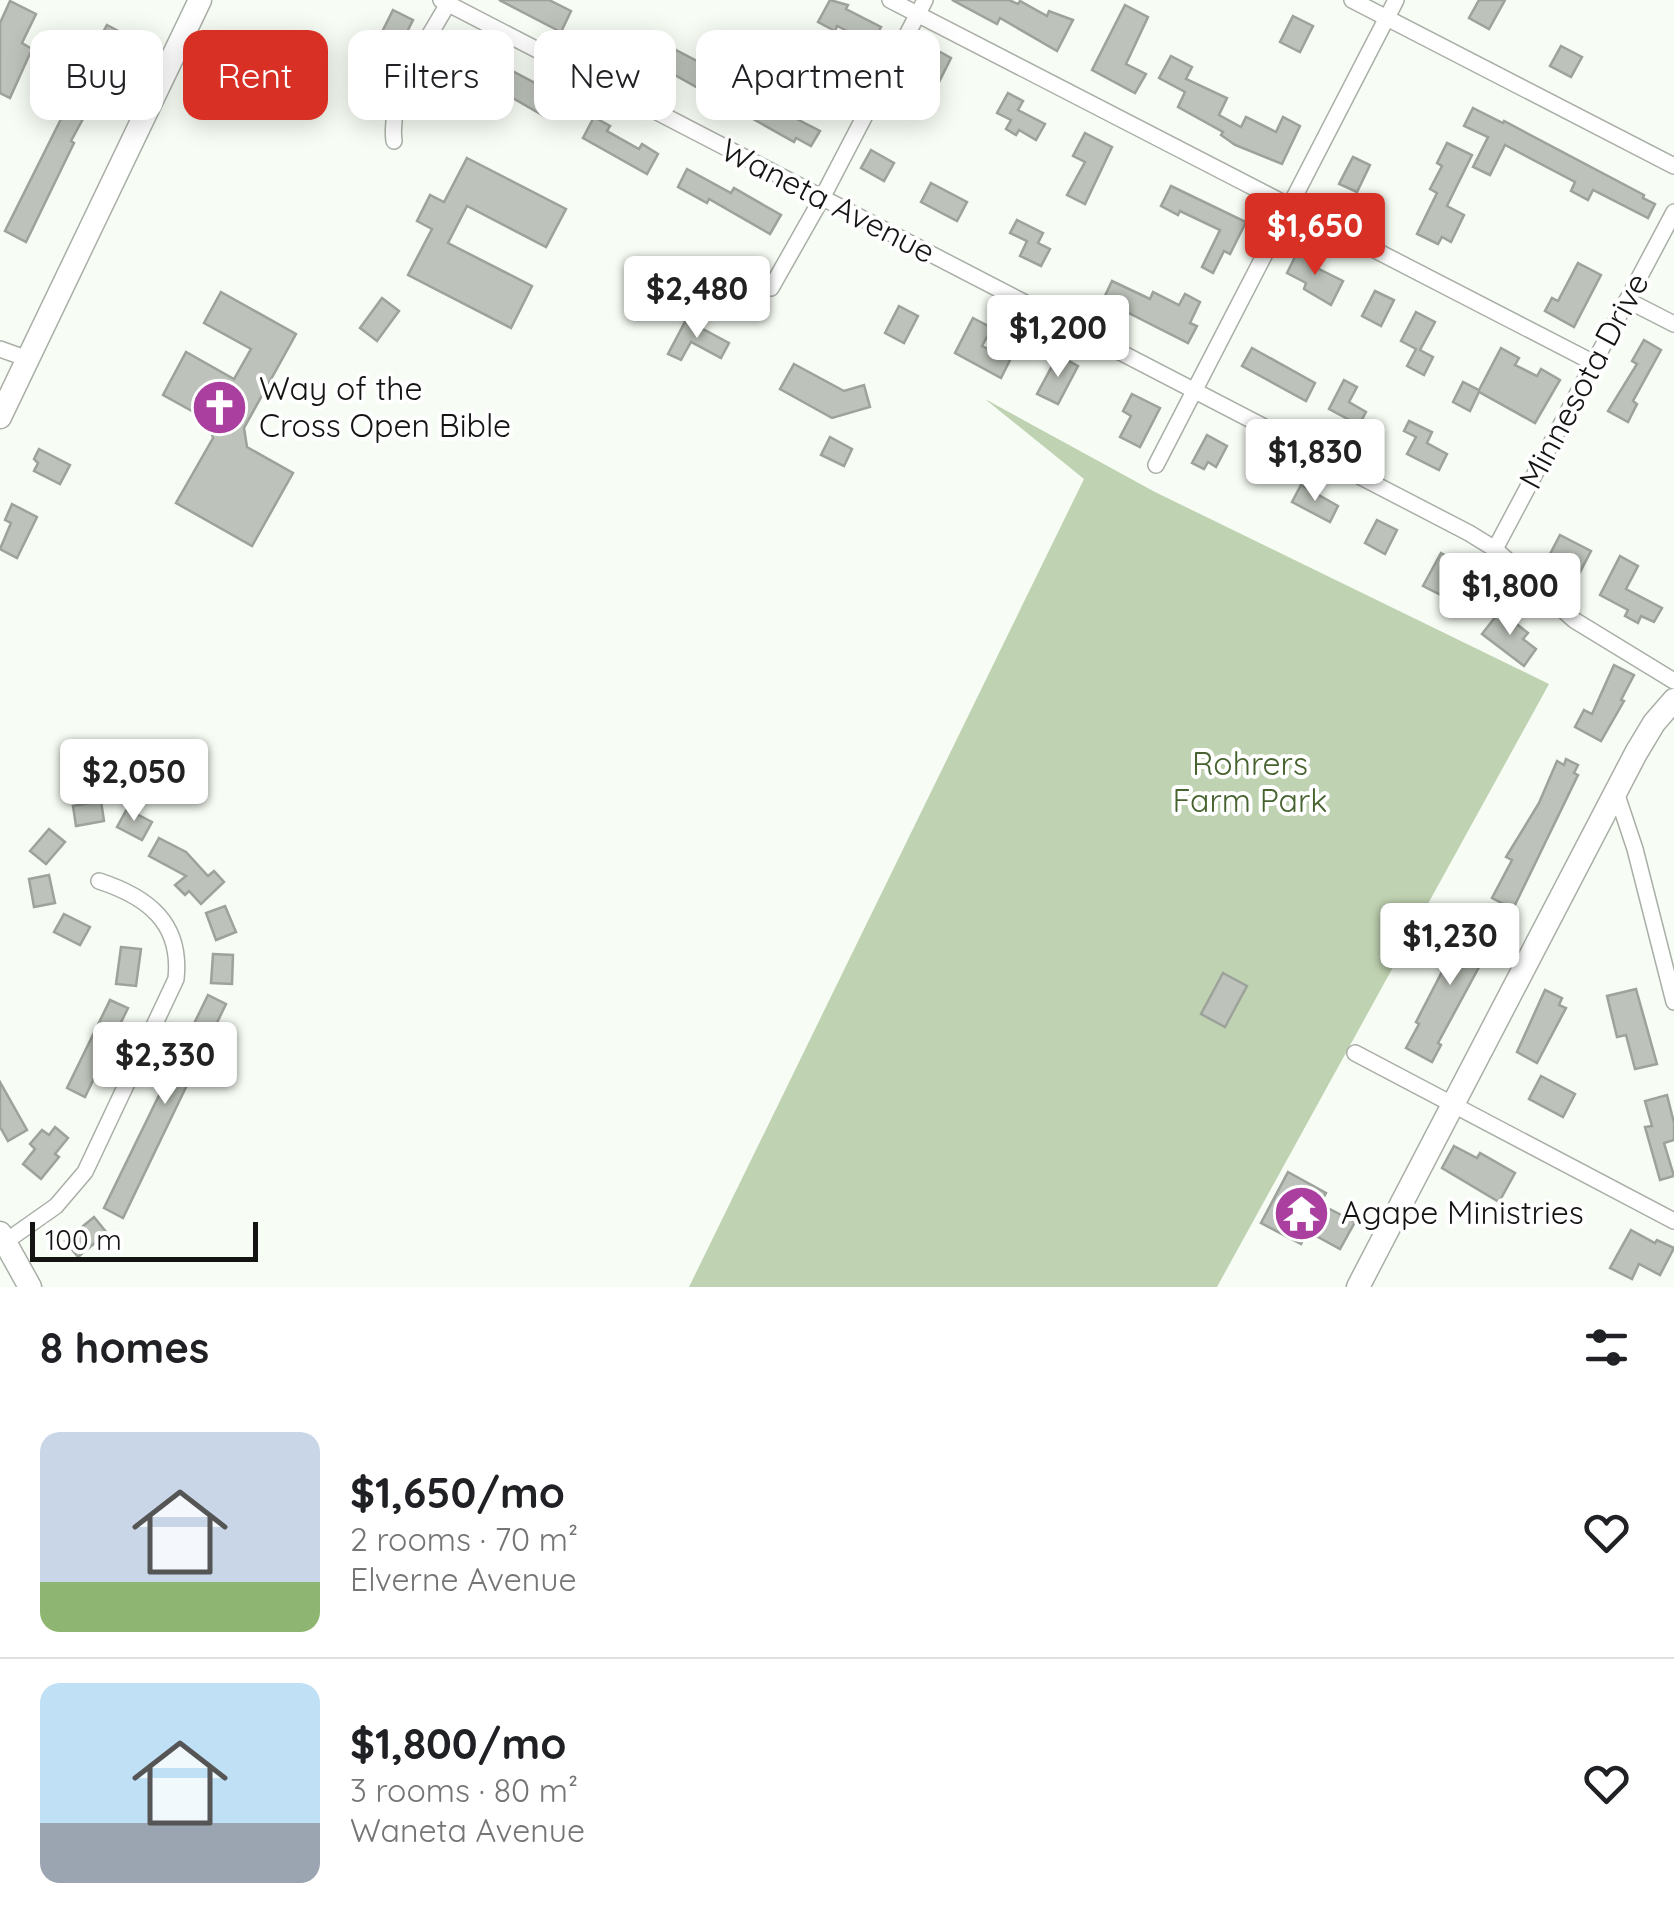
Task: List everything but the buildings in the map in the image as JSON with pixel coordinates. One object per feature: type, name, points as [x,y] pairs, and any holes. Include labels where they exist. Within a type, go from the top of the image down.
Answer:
[{"type":"street","points":[[0,417],[200,0]]},
{"type":"street","points":[[890,0],[922,7],[1290,206],[1594,363]]},
{"type":"street","points":[[1352,0],[1674,166]]},
{"type":"street","points":[[1156,465],[1396,0]]},
{"type":"street","points":[[394,141],[392,122],[398,97],[446,1]]},
{"type":"street","name":"Waneta Avenue","points":[[446,1],[1494,549],[1574,620],[1674,681]]},
{"type":"street","points":[[771,288],[922,7]]},
{"type":"street","name":"Minnesota Drive","points":[[1494,549],[1674,212]]},
{"type":"street","points":[[1627,300],[1674,324]]},
{"type":"street","points":[[0,349],[28,359]]},
{"type":"street","points":[[1358,1287],[1616,792],[1654,723],[1674,700]]},
{"type":"street","points":[[1616,792],[1635,849],[1674,1002]]},
{"type":"street","points":[[30,1287],[2,1238],[56,1206],[85,1172],[176,979],[175,944],[163,920],[134,896],[98,881]]},
{"type":"street","points":[[1355,1052],[1674,1221]]},
{"type":"green space","name":"Rohrers Farm Park","points":[[985,399],[1155,492],[1549,684],[1217,1287],[689,1287],[1084,479]]},
{"type":"place","name":"Way of the Cross Open Bible","points":[[220,407]]},
{"type":"place","name":"Agape Ministries","points":[[1302,1213]]}]
